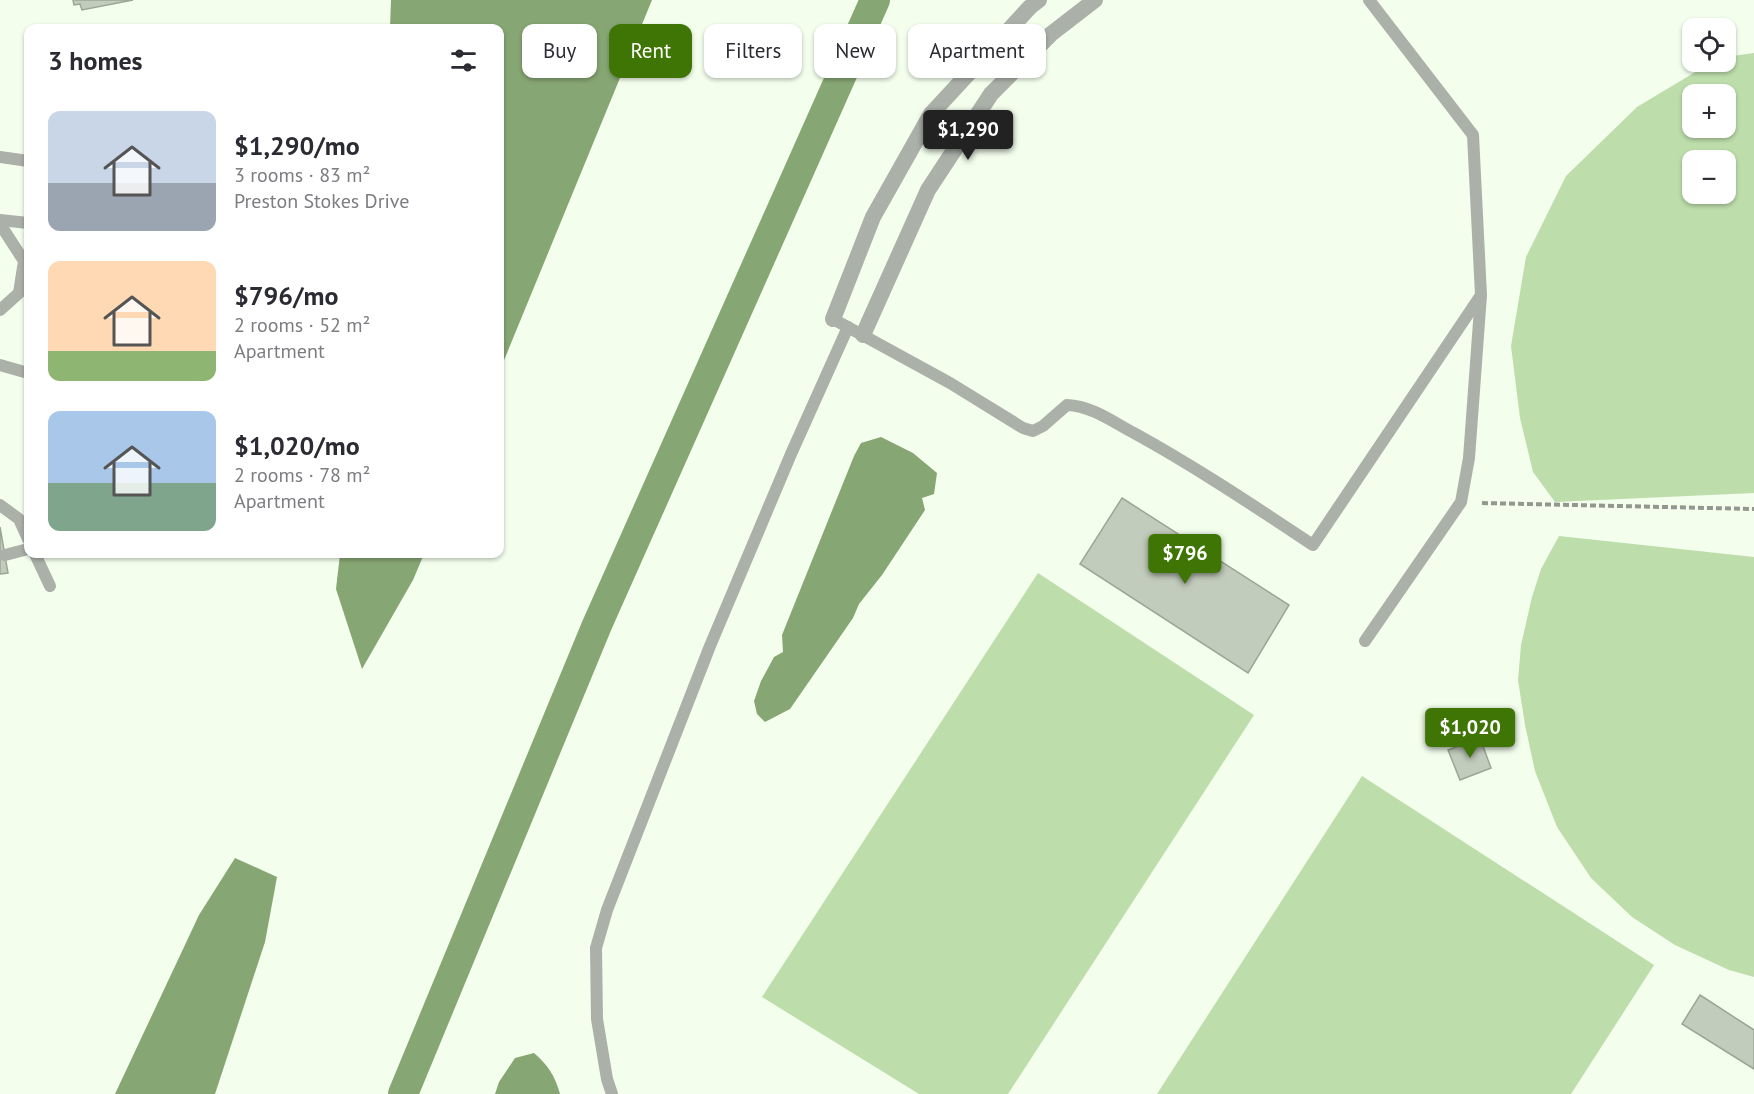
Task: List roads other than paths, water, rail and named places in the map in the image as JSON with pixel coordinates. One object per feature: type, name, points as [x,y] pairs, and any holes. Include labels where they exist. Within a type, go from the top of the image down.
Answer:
[{"type":"street","points":[[848,327],[873,217],[931,114],[1039,0]]},
{"type":"street","points":[[848,327],[928,190],[991,94],[1051,34],[1095,0]]},
{"type":"lane","points":[[1365,641],[1461,502],[1470,458],[1481,295],[1473,135],[1370,0]]},
{"type":"lane","points":[[0,156],[24,160]]},
{"type":"lane","points":[[0,222],[24,223]]},
{"type":"lane","points":[[0,222],[24,261],[19,293],[0,310]]},
{"type":"lane","points":[[612,1094],[607,1079],[597,1019],[596,948],[607,910],[710,646],[791,454],[848,327],[950,383],[1023,428],[1033,430],[1043,426],[1067,405],[1079,406],[1092,411],[1235,492],[1313,545],[1481,295]]},
{"type":"lane","points":[[0,365],[24,372]]},
{"type":"lane","points":[[0,505],[19,519],[24,530]]},
{"type":"lane","points":[[5,555],[24,550]]},
{"type":"lane","points":[[37,558],[50,586]]},
{"type":"waterway","points":[[403,1094],[597,625],[875,0]]}]
